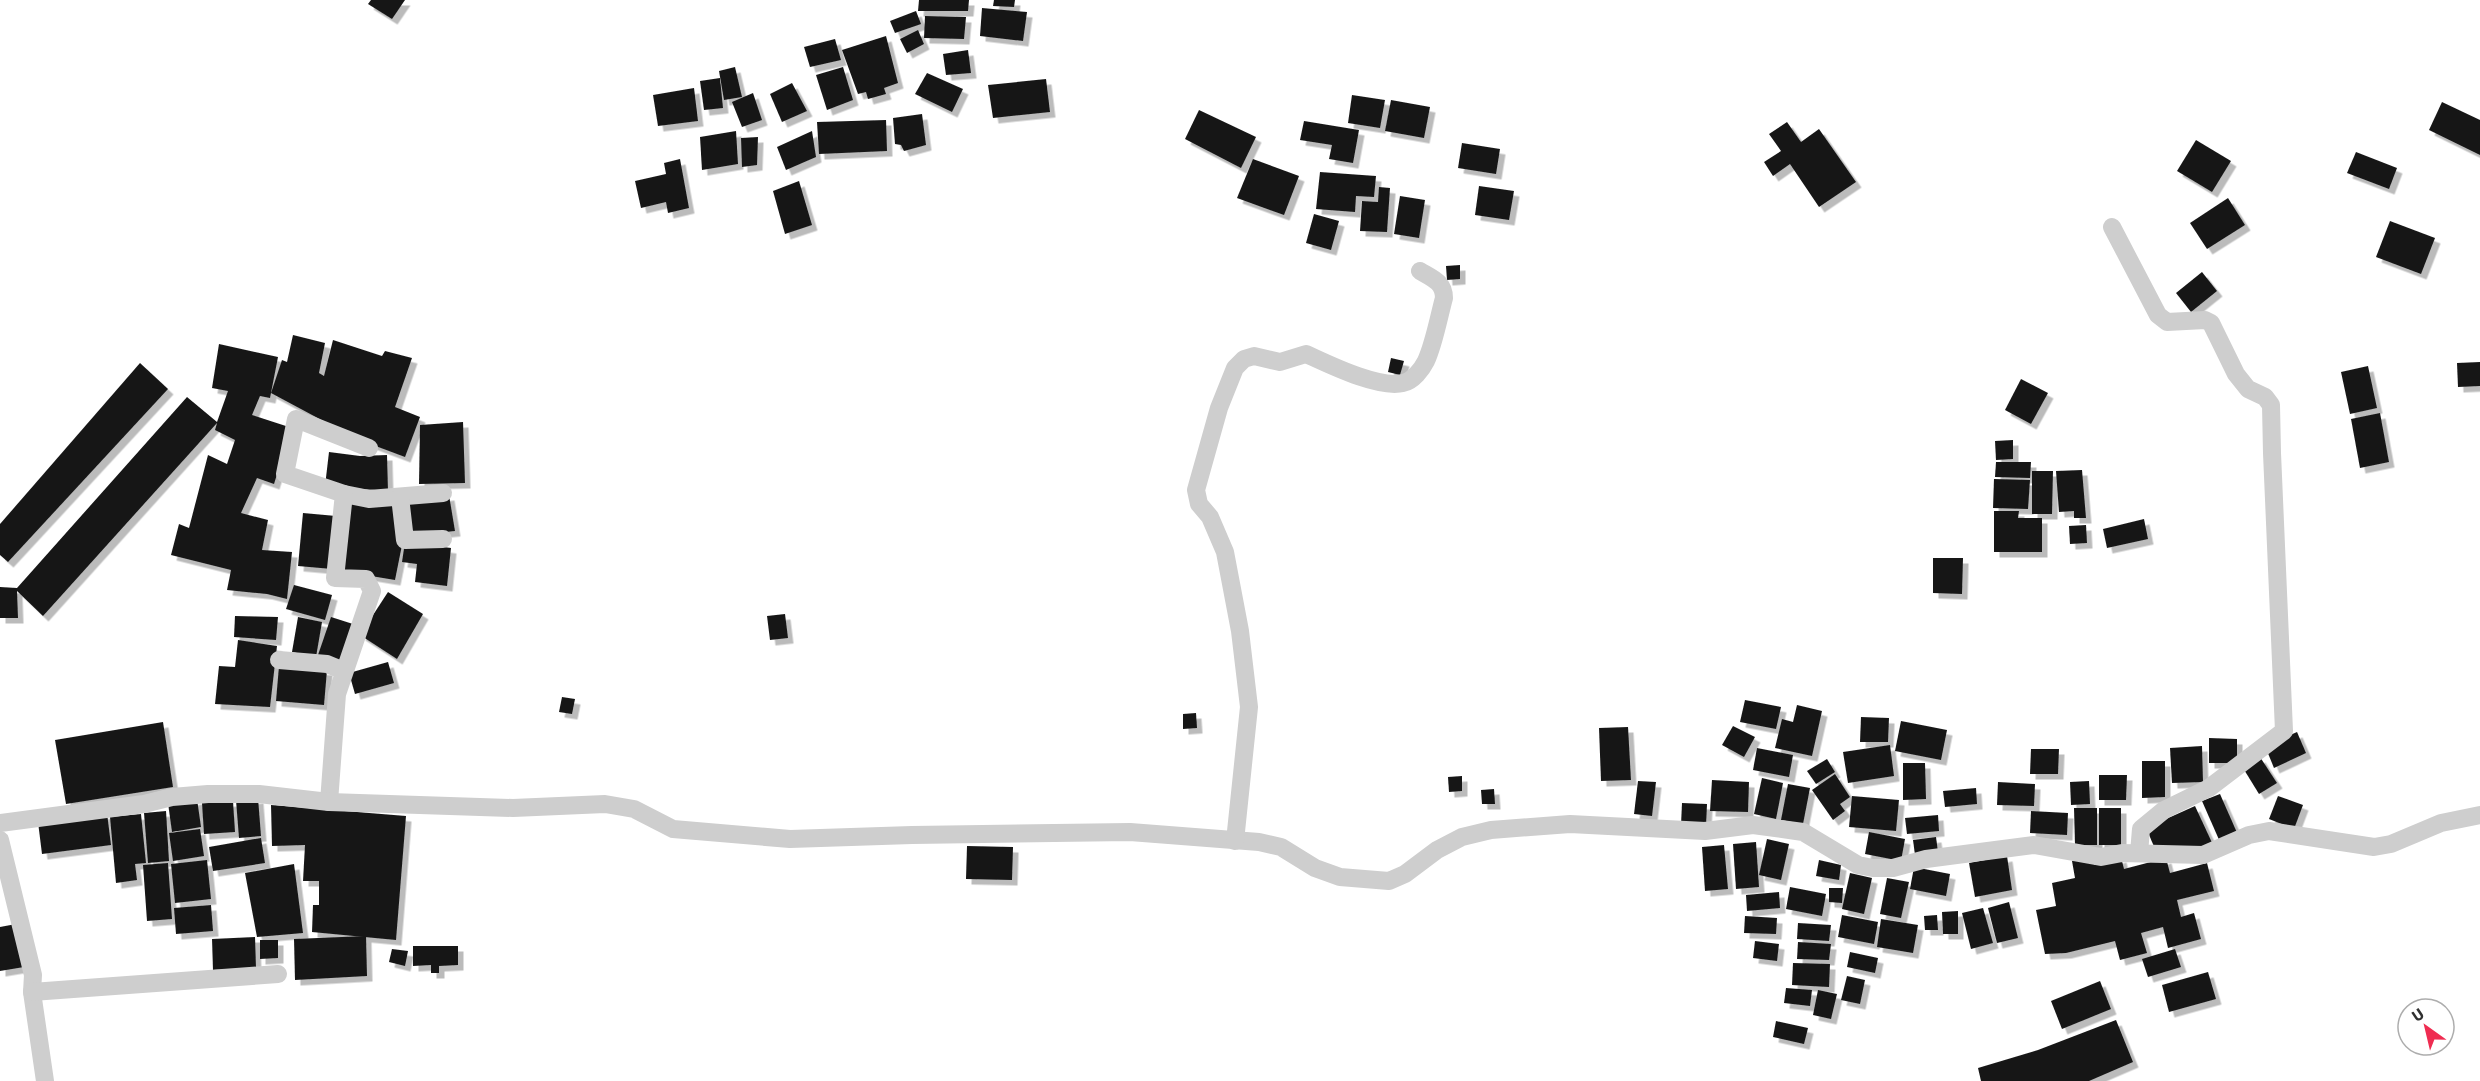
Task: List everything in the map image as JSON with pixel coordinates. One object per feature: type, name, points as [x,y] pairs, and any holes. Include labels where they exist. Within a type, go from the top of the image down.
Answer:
[{"type":"street","points":[[2112,227],[2158,315],[2167,322],[2205,320],[2211,323],[2236,374],[2248,389],[2265,397],[2273,413],[2272,453],[2284,731],[2209,788],[2164,810],[2140,829],[2139,853]]},
{"type":"street","points":[[1235,841],[1249,707],[1243,653],[1225,552],[1210,517],[1199,504],[1196,490],[1219,408],[1235,368],[1244,359],[1254,356],[1280,362],[1306,354],[1352,375],[1384,382],[1404,383],[1418,375],[1427,360],[1444,298],[1444,290],[1439,282],[1420,271]]},
{"type":"street","points":[[369,448],[296,418],[285,474],[344,494],[369,499],[443,493]]},
{"type":"street","points":[[329,802],[337,694],[372,591],[366,579],[335,578],[344,494]]},
{"type":"street","points":[[400,497],[405,540],[443,539]]},
{"type":"street","points":[[279,660],[327,664],[344,671]]},
{"type":"street","points":[[0,823],[144,804],[189,795],[259,794],[329,802],[513,808],[605,804],[634,809],[672,829],[790,839],[1130,832],[1259,842],[1281,847],[1315,868],[1340,877],[1389,881],[1462,837],[1491,830],[1570,824],[1705,831],[1753,825],[1803,832],[1858,865],[1893,868],[1926,860],[2034,845],[2102,857],[2139,853],[2203,855],[2249,835],[2270,831],[2374,847],[2391,844],[2441,823],[2480,815]]},
{"type":"street","points":[[0,840],[33,975],[32,992],[45,1081]]},
{"type":"street","points":[[32,992],[278,974]]},
{"type":"building","points":[[371,0],[405,0],[392,19],[368,4]]},
{"type":"building","points":[[919,0],[969,0],[968,11],[918,11]]},
{"type":"building","points":[[994,0],[1015,0],[1014,7],[993,6]]},
{"type":"building","points":[[982,8],[1027,12],[1023,41],[980,36]]},
{"type":"building","points":[[916,11],[921,24],[895,33],[890,21]]},
{"type":"building","points":[[925,16],[966,17],[964,39],[924,38]]},
{"type":"building","points":[[918,30],[924,44],[907,53],[900,39]]},
{"type":"building","points":[[886,36],[898,83],[884,88],[886,94],[868,99],[866,92],[858,94],[842,50]]},
{"type":"building","points":[[835,39],[841,60],[810,67],[804,47]]},
{"type":"building","points":[[968,50],[971,73],[946,75],[943,54]]},
{"type":"building","points":[[735,67],[742,97],[724,100],[719,71]]},
{"type":"building","points":[[843,67],[853,100],[827,110],[816,75]]},
{"type":"building","points":[[927,73],[963,89],[952,112],[915,94]]},
{"type":"building","points":[[720,78],[723,108],[704,110],[700,81]]},
{"type":"building","points":[[1046,79],[1050,112],[993,118],[988,85]]},
{"type":"building","points":[[792,83],[807,111],[782,122],[770,94]]},
{"type":"building","points":[[694,88],[698,121],[658,126],[653,95]]},
{"type":"building","points":[[753,93],[762,120],[742,127],[732,102]]},
{"type":"building","points":[[1352,95],[1385,100],[1380,128],[1348,123]]},
{"type":"building","points":[[1391,100],[1430,107],[1424,138],[1385,131]]},
{"type":"building","points":[[2442,102],[2480,120],[2480,155],[2429,130]]},
{"type":"building","points":[[1199,110],[1256,137],[1241,168],[1185,139]]},
{"type":"building","points":[[922,114],[926,145],[904,151],[901,145],[895,144],[893,118]]},
{"type":"building","points":[[886,120],[887,151],[819,154],[817,122]]},
{"type":"building","points":[[1304,121],[1359,130],[1353,163],[1329,159],[1332,145],[1300,140]]},
{"type":"building","points":[[1787,122],[1801,142],[1819,129],[1856,182],[1819,207],[1790,164],[1773,176],[1764,162],[1781,151],[1769,134]]},
{"type":"building","points":[[736,131],[738,164],[702,170],[700,137]]},
{"type":"building","points":[[812,131],[816,157],[786,170],[777,147]]},
{"type":"building","points":[[758,137],[757,165],[742,167],[741,138]]},
{"type":"building","points":[[2196,140],[2231,161],[2212,192],[2177,171]]},
{"type":"building","points":[[1462,143],[1500,149],[1496,174],[1458,168]]},
{"type":"building","points":[[2356,152],[2397,168],[2389,189],[2347,173]]},
{"type":"building","points":[[680,159],[689,208],[668,213],[666,202],[641,208],[635,181],[666,174],[664,163]]},
{"type":"building","points":[[1253,159],[1299,176],[1284,215],[1237,198]]},
{"type":"building","points":[[1320,172],[1376,176],[1374,197],[1356,196],[1355,212],[1316,209]]},
{"type":"building","points":[[799,181],[812,225],[785,234],[773,191]]},
{"type":"building","points":[[1479,186],[1514,191],[1509,220],[1475,215]]},
{"type":"building","points":[[1379,187],[1390,188],[1387,232],[1360,231],[1362,201],[1378,202]]},
{"type":"building","points":[[1400,196],[1425,200],[1419,238],[1394,234]]},
{"type":"building","points":[[2228,198],[2245,225],[2207,249],[2190,223]]},
{"type":"building","points":[[1314,214],[1339,221],[1331,250],[1306,243]]},
{"type":"building","points":[[2390,221],[2435,238],[2421,274],[2376,257]]},
{"type":"building","points":[[1460,265],[1460,279],[1447,280],[1446,266]]},
{"type":"building","points":[[2202,272],[2217,291],[2191,312],[2176,293]]},
{"type":"building","points":[[293,335],[325,343],[319,373],[324,376],[333,340],[382,356],[385,351],[412,358],[395,407],[420,417],[405,457],[357,439],[271,393],[282,360],[287,362]]},
{"type":"building","points":[[219,344],[278,357],[270,398],[260,396],[252,415],[289,427],[283,455],[274,484],[257,478],[241,513],[268,520],[262,550],[292,552],[287,599],[267,594],[227,590],[231,570],[171,555],[179,524],[189,528],[208,455],[227,464],[235,440],[215,430],[217,423],[43,616],[17,591],[18,618],[0,618],[0,587],[17,588],[187,397],[217,422],[228,391],[212,388]]},
{"type":"building","points":[[1391,358],[1404,361],[1400,375],[1388,372]]},
{"type":"building","points":[[2480,362],[2480,386],[2458,387],[2457,363]]},
{"type":"building","points":[[140,363],[168,389],[8,562],[0,555],[0,524]]},
{"type":"building","points":[[2368,366],[2377,408],[2350,414],[2341,372]]},
{"type":"building","points":[[2021,379],[2048,393],[2031,424],[2005,410]]},
{"type":"building","points":[[2380,413],[2389,462],[2360,468],[2351,419]]},
{"type":"building","points":[[463,422],[465,483],[419,484],[420,425]]},
{"type":"building","points":[[2013,440],[2013,459],[1996,460],[1995,441]]},
{"type":"building","points":[[329,452],[360,456],[387,455],[388,491],[325,486]]},
{"type":"building","points":[[1996,462],[2031,462],[2030,478],[1995,477]]},
{"type":"building","points":[[2082,470],[2086,518],[2074,518],[2074,511],[2059,512],[2056,471]]},
{"type":"building","points":[[2032,471],[2053,471],[2052,514],[2032,514]]},
{"type":"building","points":[[1994,479],[2030,480],[2028,509],[1993,508]]},
{"type":"building","points":[[449,495],[455,531],[406,536],[402,502]]},
{"type":"building","points":[[347,500],[398,501],[402,545],[395,580],[341,571]]},
{"type":"building","points":[[1994,511],[2019,511],[2018,518],[2042,518],[2042,552],[1994,552]]},
{"type":"building","points":[[303,513],[336,516],[332,569],[298,566]]},
{"type":"building","points":[[2144,519],[2148,539],[2107,548],[2103,529]]},
{"type":"building","points":[[2086,525],[2087,543],[2070,544],[2069,526]]},
{"type":"building","points":[[405,542],[451,548],[447,586],[415,582],[417,564],[402,562]]},
{"type":"building","points":[[1933,558],[1963,558],[1962,594],[1933,593]]},
{"type":"building","points":[[294,585],[332,595],[325,620],[286,609]]},
{"type":"building","points":[[388,592],[423,614],[397,659],[360,635]]},
{"type":"building","points":[[785,614],[788,638],[770,640],[767,616]]},
{"type":"building","points":[[235,616],[278,617],[276,640],[234,637]]},
{"type":"building","points":[[298,617],[322,622],[316,657],[292,652]]},
{"type":"building","points":[[331,617],[353,624],[340,662],[318,655]]},
{"type":"building","points":[[238,640],[277,646],[270,707],[215,704],[219,666],[235,667]]},
{"type":"building","points":[[388,662],[394,683],[355,694],[349,673]]},
{"type":"building","points":[[279,666],[327,670],[324,705],[276,701]]},
{"type":"building","points":[[562,697],[575,699],[572,714],[559,712]]},
{"type":"building","points":[[1745,700],[1781,707],[1776,729],[1740,722]]},
{"type":"building","points":[[1797,705],[1822,711],[1812,756],[1775,748],[1782,719],[1793,722]]},
{"type":"building","points":[[1196,713],[1197,728],[1183,729],[1183,714]]},
{"type":"building","points":[[1861,717],[1889,718],[1888,742],[1860,742]]},
{"type":"building","points":[[1901,721],[1947,730],[1941,760],[1895,751]]},
{"type":"building","points":[[163,722],[173,787],[66,804],[55,740]]},
{"type":"building","points":[[1733,726],[1755,737],[1744,757],[1722,745]]},
{"type":"building","points":[[1628,727],[1631,780],[1601,781],[1599,728]]},
{"type":"building","points":[[2297,732],[2306,753],[2274,768],[2265,746]]},
{"type":"building","points":[[2209,738],[2237,739],[2237,763],[2209,763]]},
{"type":"building","points":[[1890,745],[1894,776],[1848,783],[1843,752]]},
{"type":"building","points":[[2202,746],[2203,782],[2172,783],[2170,748]]},
{"type":"building","points":[[1757,748],[1793,755],[1789,777],[1753,770]]},
{"type":"building","points":[[2031,749],[2059,749],[2058,774],[2030,774]]},
{"type":"building","points":[[2260,757],[2277,783],[2259,794],[2243,768]]},
{"type":"building","points":[[1827,759],[1835,772],[1816,784],[1807,771]]},
{"type":"building","points":[[2142,761],[2165,761],[2165,797],[2142,798]]},
{"type":"building","points":[[1903,763],[1925,763],[1926,799],[1903,800]]},
{"type":"building","points":[[1835,774],[1850,797],[1840,804],[1845,811],[1833,820],[1812,790]]},
{"type":"building","points":[[2099,775],[2127,775],[2126,800],[2099,800]]},
{"type":"building","points":[[1462,776],[1462,791],[1449,792],[1448,777]]},
{"type":"building","points":[[1762,778],[1783,783],[1776,819],[1754,814]]},
{"type":"building","points":[[1712,780],[1749,782],[1748,812],[1710,811]]},
{"type":"building","points":[[1638,781],[1656,782],[1652,816],[1634,814]]},
{"type":"building","points":[[2089,781],[2090,804],[2071,805],[2070,782]]},
{"type":"building","points":[[1998,782],[2035,784],[2034,806],[1997,805]]},
{"type":"building","points":[[1788,784],[1810,788],[1803,824],[1781,820]]},
{"type":"building","points":[[1976,788],[1977,804],[1945,807],[1943,791]]},
{"type":"building","points":[[1494,789],[1495,804],[1482,804],[1481,790]]},
{"type":"building","points":[[2220,794],[2238,835],[2220,842],[2202,801]]},
{"type":"building","points":[[1852,796],[1899,800],[1896,831],[1849,827]]},
{"type":"building","points":[[2278,796],[2303,805],[2294,829],[2269,819]]},
{"type":"building","points":[[258,798],[261,836],[239,838],[236,800]]},
{"type":"building","points":[[197,799],[201,827],[172,832],[168,803]]},
{"type":"building","points":[[233,801],[235,832],[204,834],[202,803]]},
{"type":"building","points":[[1682,803],[1707,804],[1706,826],[1681,825]]},
{"type":"building","points":[[271,805],[406,816],[396,940],[312,932],[313,905],[319,905],[319,881],[303,881],[305,845],[272,846]]},
{"type":"building","points":[[2195,806],[2214,847],[2156,851],[2146,828]]},
{"type":"building","points":[[2074,808],[2097,808],[2097,845],[2075,845]]},
{"type":"building","points":[[2099,808],[2121,808],[2121,845],[2099,845]]},
{"type":"building","points":[[166,811],[169,861],[148,863],[144,813]]},
{"type":"building","points":[[2031,811],[2068,813],[2067,835],[2030,833]]},
{"type":"building","points":[[107,813],[111,845],[42,854],[38,822]]},
{"type":"building","points":[[141,814],[146,863],[135,864],[137,880],[116,883],[110,817]]},
{"type":"building","points":[[1938,815],[1939,831],[1907,834],[1905,818]]},
{"type":"building","points":[[200,829],[204,856],[173,861],[169,833]]},
{"type":"building","points":[[1869,832],[1905,839],[1901,861],[1865,854]]},
{"type":"building","points":[[1936,837],[1938,852],[1915,855],[1913,840]]},
{"type":"building","points":[[261,838],[265,863],[213,871],[209,847]]},
{"type":"building","points":[[1767,839],[1789,844],[1781,880],[1759,875]]},
{"type":"building","points":[[1756,842],[1759,887],[1736,889],[1733,844]]},
{"type":"building","points":[[1724,845],[1728,889],[1705,891],[1702,847]]},
{"type":"building","points":[[967,846],[1013,847],[1012,880],[966,879]]},
{"type":"building","points":[[2007,856],[2012,890],[1975,897],[1969,863]]},
{"type":"building","points":[[2093,856],[2094,865],[2121,857],[2124,869],[2166,858],[2170,873],[2207,863],[2214,891],[2177,900],[2181,917],[2194,913],[2201,939],[2168,948],[2163,927],[2141,933],[2147,953],[2120,960],[2115,941],[2066,953],[2045,954],[2036,910],[2056,906],[2052,883],[2075,878],[2072,861]]},
{"type":"building","points":[[207,860],[211,899],[175,903],[171,864]]},
{"type":"building","points":[[1819,860],[1841,865],[1839,880],[1816,876]]},
{"type":"building","points":[[168,863],[172,919],[147,921],[143,865]]},
{"type":"building","points":[[294,864],[303,933],[257,937],[245,873]]},
{"type":"building","points":[[1914,867],[1950,874],[1946,896],[1910,889]]},
{"type":"building","points":[[1850,873],[1872,878],[1864,914],[1842,909]]},
{"type":"building","points":[[1887,878],[1909,882],[1901,918],[1880,914]]},
{"type":"building","points":[[1790,887],[1826,894],[1822,916],[1786,909]]},
{"type":"building","points":[[1829,888],[1843,888],[1842,903],[1829,902]]},
{"type":"building","points":[[1779,892],[1780,908],[1747,911],[1746,895]]},
{"type":"building","points":[[2009,902],[2018,938],[1997,943],[1988,908]]},
{"type":"building","points":[[211,905],[213,931],[176,934],[174,908]]},
{"type":"building","points":[[1983,908],[1993,943],[1971,949],[1962,913]]},
{"type":"building","points":[[1958,911],[1958,934],[1943,934],[1942,912]]},
{"type":"building","points":[[1842,915],[1878,922],[1874,944],[1838,937]]},
{"type":"building","points":[[1937,915],[1938,930],[1925,930],[1924,916]]},
{"type":"building","points":[[1745,916],[1777,918],[1776,934],[1744,933]]},
{"type":"building","points":[[1881,919],[1918,925],[1913,953],[1877,947]]},
{"type":"building","points":[[1798,923],[1831,925],[1829,941],[1797,939]]},
{"type":"building","points":[[16,924],[24,967],[0,971],[0,927]]},
{"type":"building","points":[[366,936],[367,976],[295,980],[294,939]]},
{"type":"building","points":[[255,937],[256,968],[213,970],[212,939]]},
{"type":"building","points":[[260,940],[278,940],[278,958],[260,959]]},
{"type":"building","points":[[1755,941],[1779,944],[1777,961],[1753,958]]},
{"type":"building","points":[[1798,942],[1831,944],[1829,960],[1797,959]]},
{"type":"building","points":[[413,946],[458,946],[458,965],[439,966],[439,973],[431,973],[431,965],[413,966]]},
{"type":"building","points":[[392,949],[408,951],[405,966],[389,962]]},
{"type":"building","points":[[2175,949],[2181,967],[2148,977],[2142,959]]},
{"type":"building","points":[[1850,952],[1878,958],[1875,973],[1847,967]]},
{"type":"building","points":[[1793,963],[1830,964],[1829,987],[1792,985]]},
{"type":"building","points":[[2208,972],[2216,999],[2169,1012],[2162,985]]},
{"type":"building","points":[[1847,976],[1865,980],[1860,1004],[1841,1000]]},
{"type":"building","points":[[2100,981],[2111,1009],[2062,1029],[2051,1001]]},
{"type":"building","points":[[1786,988],[1812,990],[1810,1006],[1784,1003]]},
{"type":"building","points":[[1818,990],[1837,994],[1831,1019],[1813,1015]]},
{"type":"building","points":[[2116,1020],[2133,1062],[2089,1081],[1981,1081],[1978,1068],[2038,1050]]},
{"type":"building","points":[[1776,1021],[1808,1028],[1804,1044],[1773,1037]]}]
